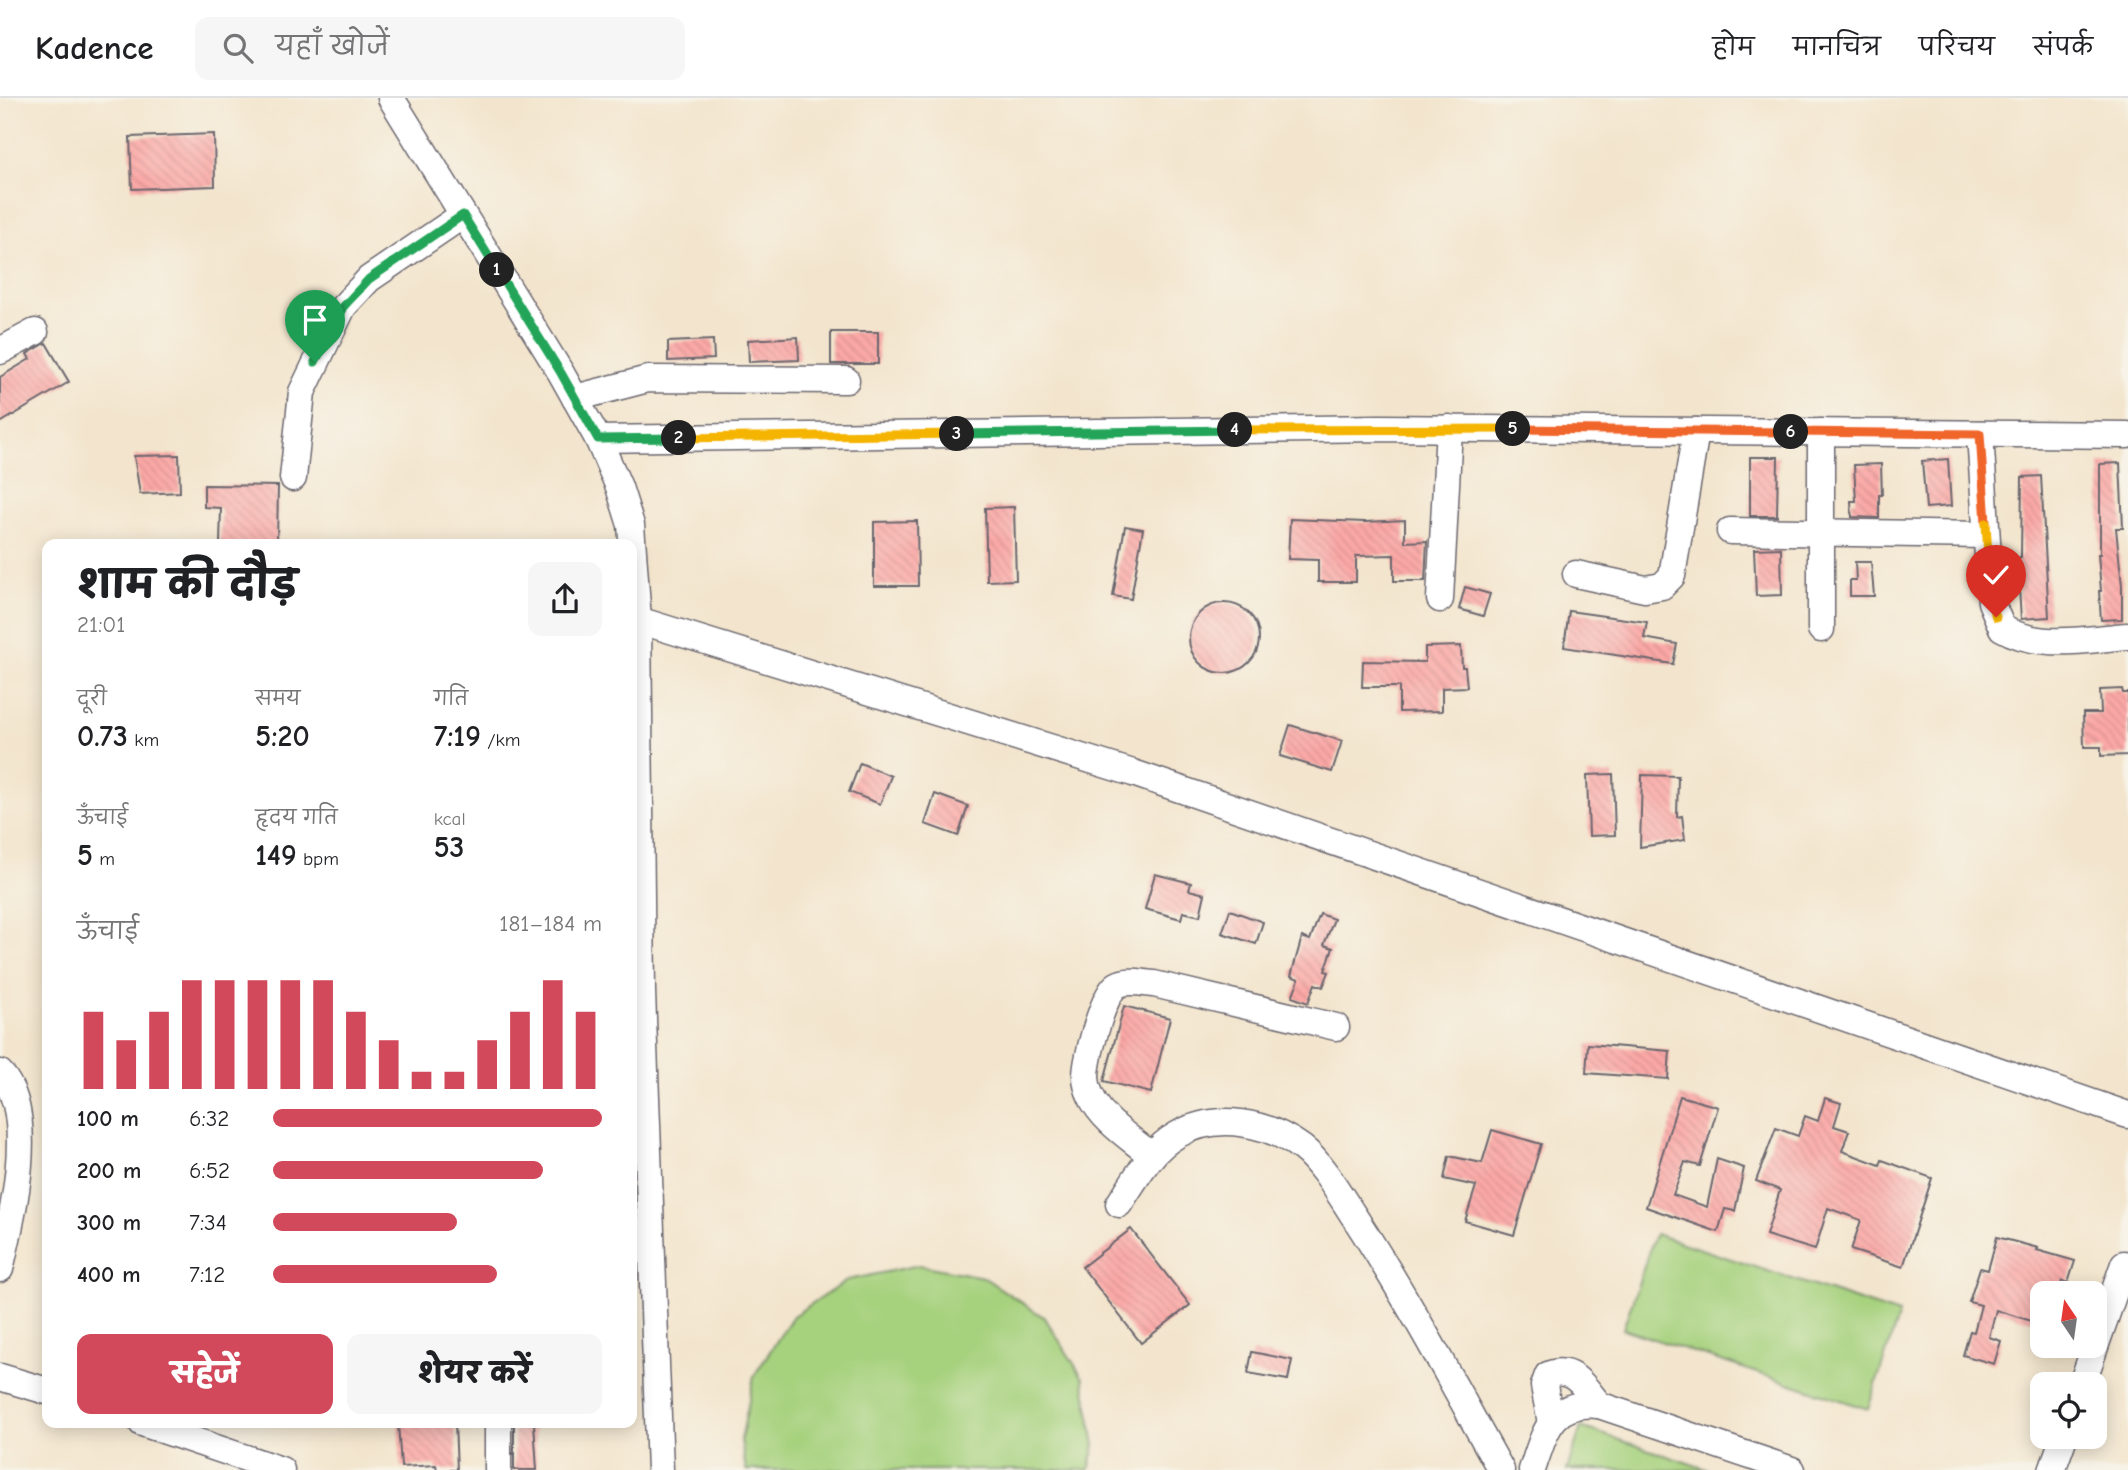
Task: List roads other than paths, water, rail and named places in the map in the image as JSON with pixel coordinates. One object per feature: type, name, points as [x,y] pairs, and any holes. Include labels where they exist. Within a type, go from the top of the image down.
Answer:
[{"type":"street","points":[[391,98],[598,439],[619,487],[631,525],[632,539]]},
{"type":"street","points":[[293,478],[302,392],[343,307],[369,279],[463,215]]},
{"type":"street","points":[[0,351],[35,332]]},
{"type":"street","points":[[575,398],[648,379],[846,380]]},
{"type":"street","points":[[598,439],[1449,428],[2128,435]]},
{"type":"street","points":[[1440,599],[1449,428]]},
{"type":"street","points":[[1576,574],[1644,589],[1662,586],[1672,576],[1696,431]]},
{"type":"street","points":[[1821,432],[1821,629]]},
{"type":"street","points":[[1980,434],[1991,602],[2002,628],[2028,639],[2048,641],[2128,636]]},
{"type":"street","points":[[1730,531],[1986,535]]},
{"type":"street","points":[[637,606],[637,992],[660,1470]]},
{"type":"street","points":[[638,620],[1133,774],[2128,1115]]},
{"type":"street","points":[[1152,1156],[1106,1117],[1087,1087],[1088,1062],[1106,998],[1114,987],[1127,981],[1154,984],[1336,1027]]},
{"type":"street","points":[[0,1073],[8,1081],[16,1104],[19,1126],[10,1156],[0,1269]]},
{"type":"street","points":[[1119,1204],[1152,1156],[1176,1135],[1202,1124],[1217,1121],[1244,1123],[1271,1130],[1304,1149],[1334,1186],[1387,1268],[1501,1470]]},
{"type":"street","points":[[2086,1372],[2124,1264]]},
{"type":"street","points":[[1550,1423],[1544,1386],[1548,1375],[1558,1371],[1570,1374],[1599,1405]]},
{"type":"street","points":[[0,1377],[42,1390]]},
{"type":"street","points":[[1532,1470],[1550,1423],[1562,1410],[1584,1404],[1599,1405],[1792,1470]]},
{"type":"street","points":[[157,1428],[281,1470]]},
{"type":"street","points":[[498,1428],[498,1470]]},
{"type":"street","points":[[2052,1470],[2060,1449]]}]
